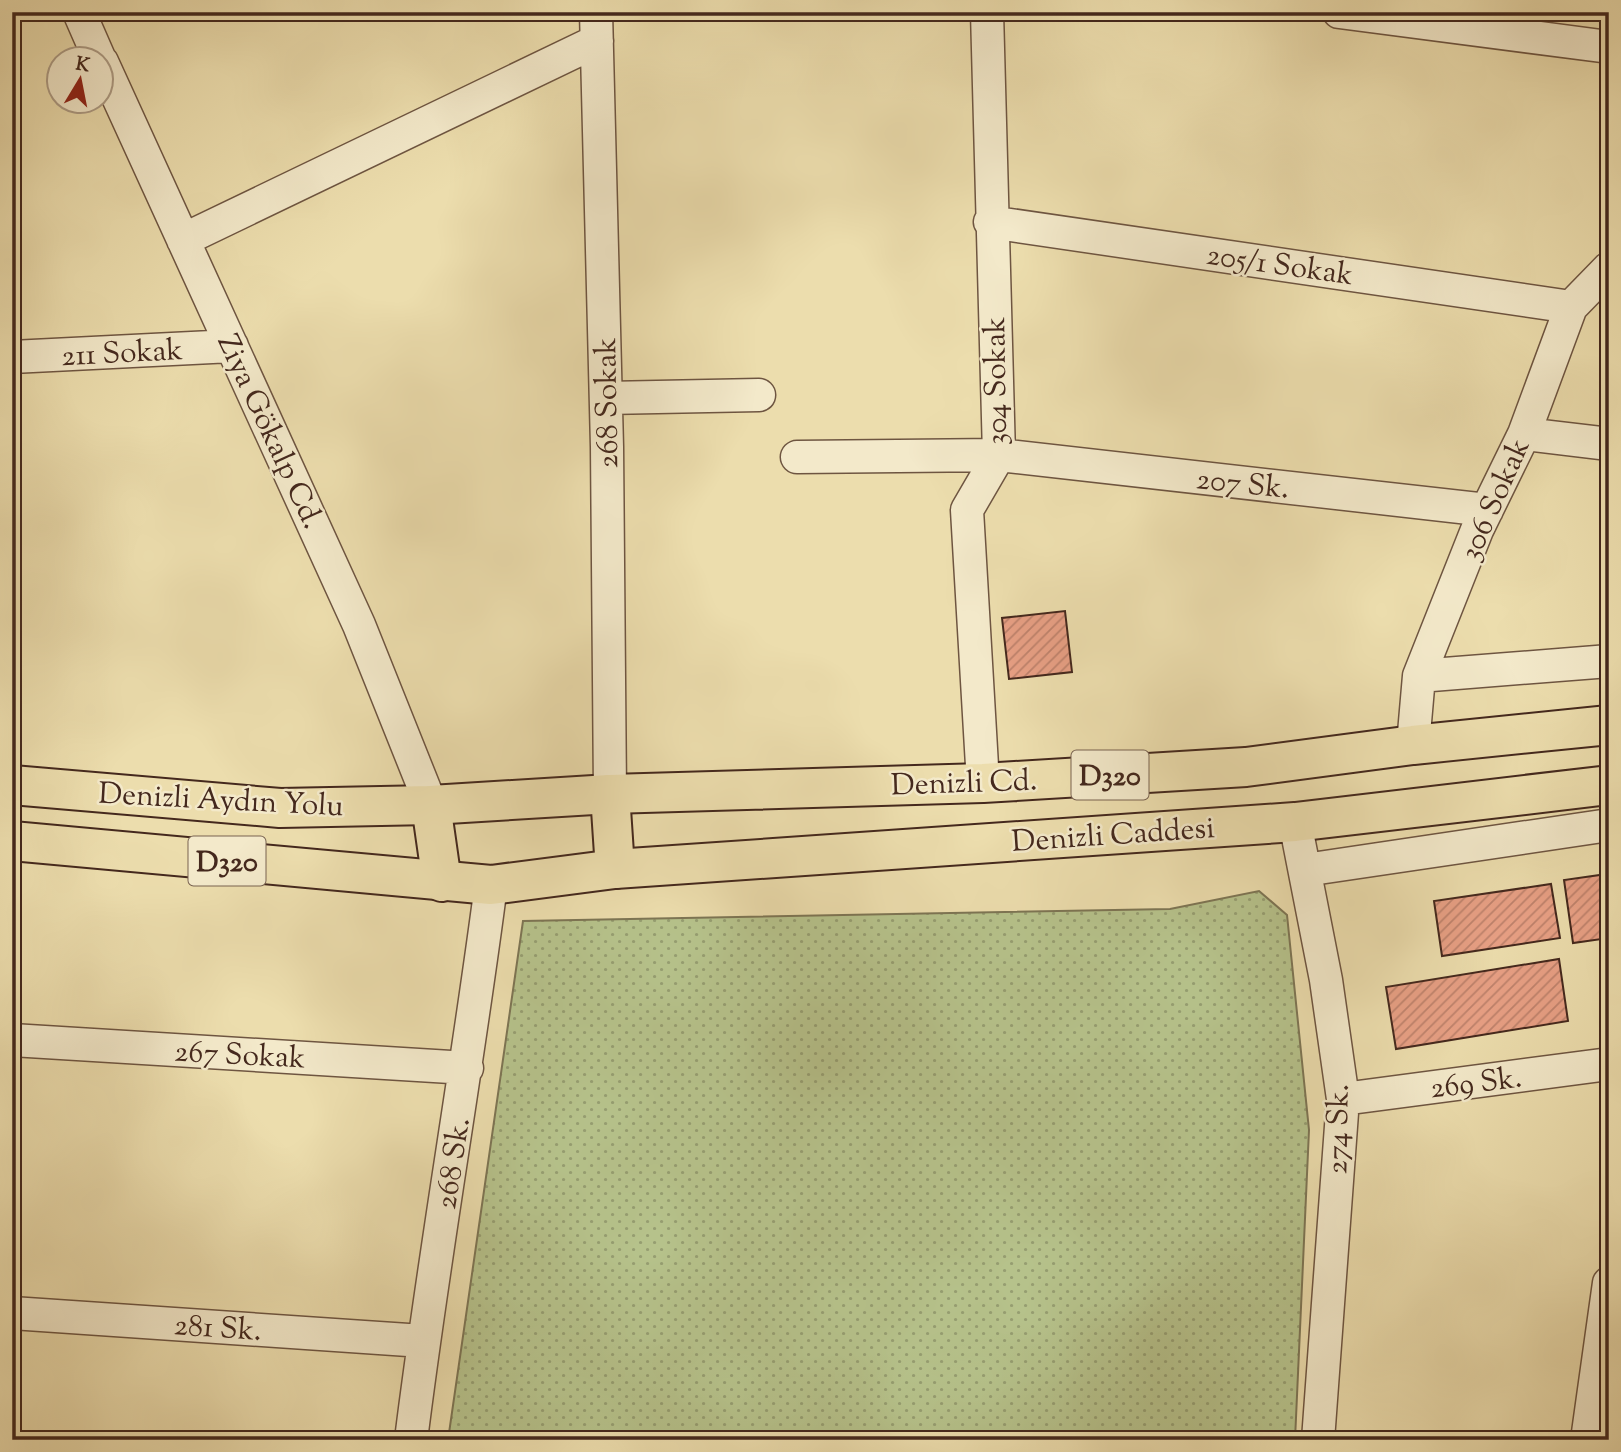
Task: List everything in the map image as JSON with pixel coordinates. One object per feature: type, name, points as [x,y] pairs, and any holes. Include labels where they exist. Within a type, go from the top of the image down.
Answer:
[{"type":"main road","name":"Denizli Cd.","points":[[431,805],[610,794],[983,782],[1246,767],[1413,745],[1609,725]]},
{"type":"main road","name":"Denizli Caddesi","points":[[491,886],[615,869],[1295,821],[1609,785]]},
{"type":"main road","name":"Denizli Aydın Yolu","points":[[12,786],[280,808],[431,805]]},
{"type":"main road","points":[[610,794],[615,869]]},
{"type":"main road","points":[[431,805],[442,882]]},
{"type":"main road","name":"Denizli Aydın Yolu","points":[[12,841],[491,886]]},
{"type":"street","name":"Ziya Gökalp Cd.","points":[[79,12],[94,46]]},
{"type":"street","name":"304 Sokak","points":[[983,782],[967,510],[999,456],[990,222],[986,12]]},
{"type":"street","points":[[1357,13],[1609,47]]},
{"type":"street","points":[[183,240],[597,27]]},
{"type":"street","name":"268 Sokak","points":[[597,27],[606,398],[610,794]]},
{"type":"street","name":"Ziya Gökalp Cd.","points":[[116,94],[359,625],[431,805]]},
{"type":"street","name":"205/1 Sokak","points":[[990,222],[1571,307]]},
{"type":"street","name":"306 Sokak","points":[[1413,745],[1419,676],[1487,510],[1524,434],[1571,307],[1609,268]]},
{"type":"street","name":"211 Sokak","points":[[12,357],[232,346]]},
{"type":"street","points":[[606,398],[759,396]]},
{"type":"street","points":[[1524,434],[1609,444]]},
{"type":"street","name":"207 Sk.","points":[[797,457],[999,456],[1487,510]]},
{"type":"street","points":[[1419,676],[1609,661]]},
{"type":"street","name":"274 Sk.","points":[[1295,821],[1343,1099],[1318,1440]]},
{"type":"street","points":[[1304,870],[1609,825]]},
{"type":"street","name":"268 Sk.","points":[[411,1440],[423,1341],[467,1068],[491,886]]},
{"type":"street","name":"267 Sokak","points":[[12,1040],[467,1068]]},
{"type":"street","name":"269 Sk.","points":[[1343,1099],[1609,1064]]},
{"type":"street","points":[[1587,1440],[1609,1283]]},
{"type":"street","name":"281 Sk.","points":[[12,1313],[423,1341]]},
{"type":"green space","points":[[1259,891],[1287,915],[1309,1130],[1295,1440],[448,1440],[523,921],[1170,909]]},
{"type":"building","points":[[1065,611],[1072,672],[1009,679],[1002,618]]},
{"type":"building","points":[[1607,874],[1609,938],[1573,943],[1564,880]]},
{"type":"building","points":[[1551,884],[1560,938],[1442,956],[1434,901]]},
{"type":"building","points":[[1559,959],[1568,1021],[1396,1049],[1386,987]]}]
